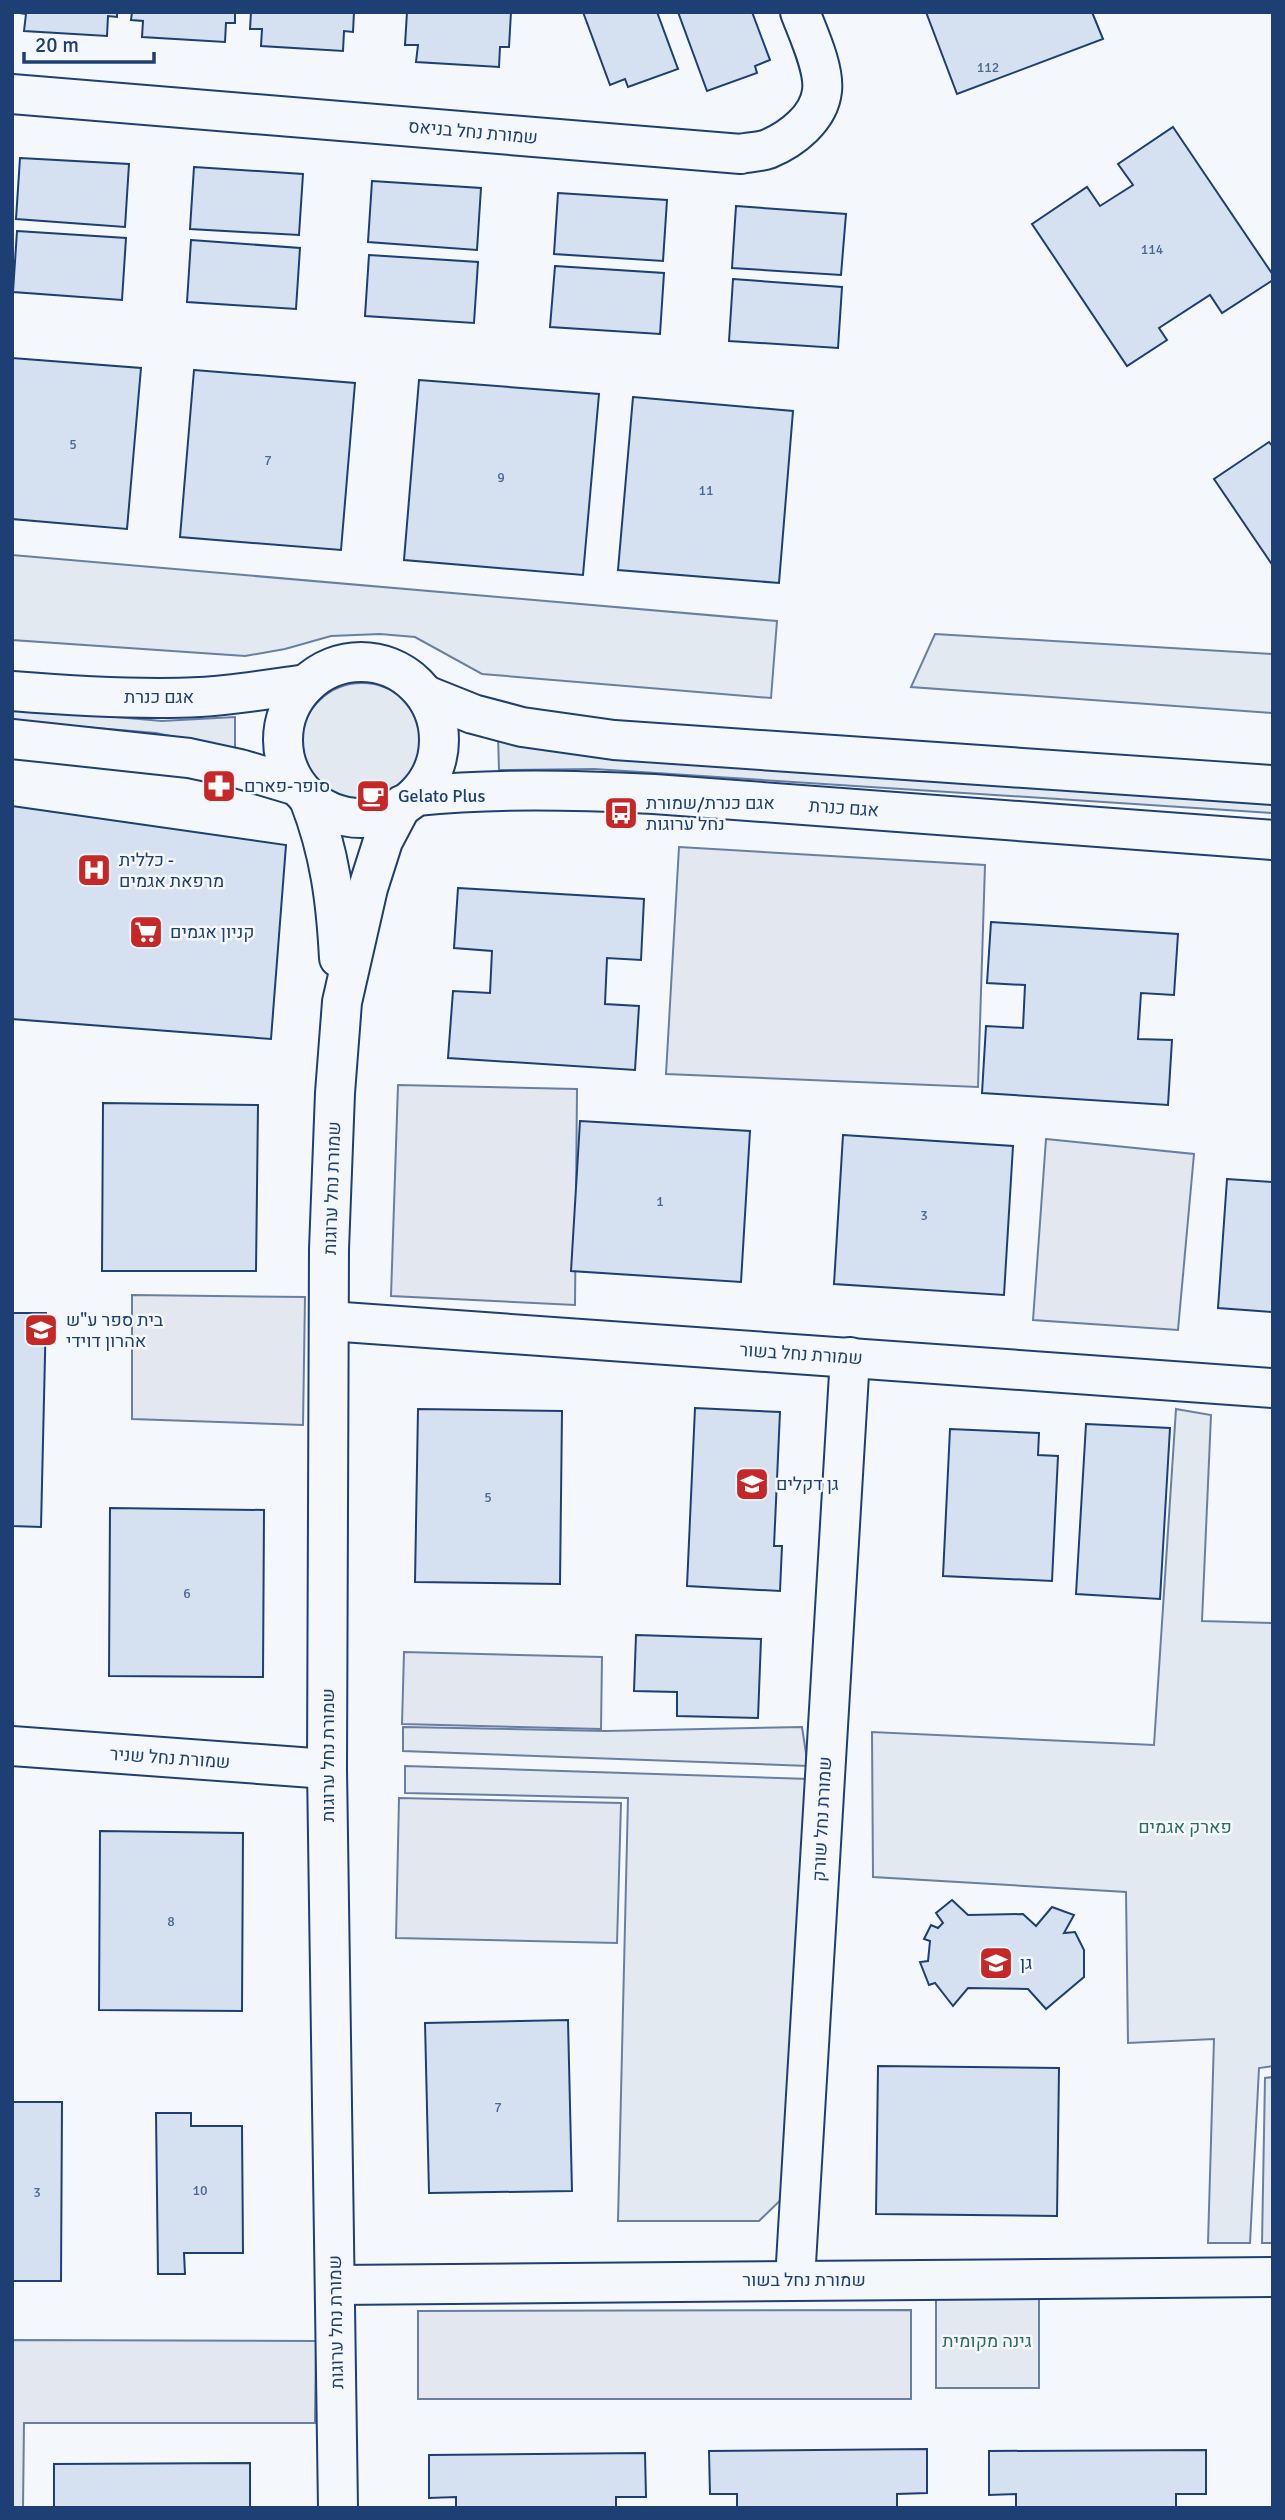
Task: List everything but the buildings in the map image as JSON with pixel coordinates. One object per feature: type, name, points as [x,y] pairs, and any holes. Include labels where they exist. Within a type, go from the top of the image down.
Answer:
[{"type":"street","name":"שמורת נחל בניאס","points":[[12,94],[741,154],[767,149],[796,132],[813,117],[822,91],[818,65],[800,12]]},
{"type":"street","points":[[12,739],[189,758],[240,769],[303,792],[327,810],[346,817],[372,818],[396,810],[409,801],[430,777],[437,758],[440,737],[437,718],[428,696],[413,680],[391,667],[366,661],[340,664],[317,674],[298,692],[286,714],[282,740],[286,765],[303,792]]},
{"type":"street","name":"אגם כנרת","points":[[12,691],[57,695],[198,697],[250,693],[306,684]]},
{"type":"street","points":[[428,696],[473,714],[522,727],[614,740],[1273,785]]},
{"type":"street","name":"אגם כנרת","points":[[409,801],[458,792],[569,789],[1273,841]]},
{"type":"street","name":"שמורת נחל ערוגות","points":[[303,792],[322,832],[335,898],[342,1002],[335,1093],[329,1321],[327,1769],[338,2508]]},
{"type":"street","name":"שמורת נחל ערוגות","points":[[342,1002],[368,888],[383,841],[409,801]]},
{"type":"street","name":"שמורת נחל בשור","points":[[329,1321],[1273,1388]]},
{"type":"street","name":"שמורת נחל שורק","points":[[794,2280],[850,1357]]},
{"type":"street","name":"שמורת נחל שניר","points":[[12,1746],[327,1769]]},
{"type":"street","name":"שמורת נחל בשור","points":[[335,2284],[1273,2277]]},
{"type":"green space","points":[[12,555],[777,621],[771,698],[482,674],[415,637],[380,634],[331,636],[285,649],[245,656],[12,640]]},
{"type":"green space","points":[[935,634],[1273,654],[1273,713],[911,687]]},
{"type":"green space","points":[[362,683],[385,687],[405,701],[419,721],[423,744],[419,767],[405,787],[385,801],[362,805],[339,801],[319,787],[305,767],[301,744],[305,721],[319,701],[339,687]]},
{"type":"green space","points":[[12,708],[162,721],[235,717],[235,750],[156,733],[12,721]]},
{"type":"green space","points":[[498,735],[1273,800],[1273,813],[594,769],[499,770]]},
{"type":"green space","name":"פארק אגמים","points":[[1176,1409],[1211,1415],[1202,1621],[1273,1623],[1273,2066],[1259,2068],[1250,2243],[1208,2243],[1214,2039],[1128,2043],[1126,1892],[873,1877],[872,1732],[1154,1745]]},
{"type":"green space","points":[[403,1727],[606,1731],[802,1727],[808,1766],[403,1751]]},
{"type":"green space","points":[[405,1766],[810,1779],[797,2184],[759,2221],[618,2221],[628,1798],[405,1793]]},
{"type":"green space","name":"גינה מקומית","points":[[936,2294],[1039,2295],[1039,2388],[936,2388]]},
{"type":"shaded area","points":[[679,847],[985,865],[978,1087],[666,1074]]},
{"type":"shaded area","points":[[398,1085],[577,1089],[575,1305],[391,1296]]},
{"type":"shaded area","points":[[1046,1139],[1194,1154],[1178,1330],[1033,1320]]},
{"type":"shaded area","points":[[132,1295],[305,1297],[303,1425],[132,1419]]},
{"type":"shaded area","points":[[404,1652],[602,1657],[601,1729],[402,1724]]},
{"type":"shaded area","points":[[399,1798],[621,1803],[617,1943],[396,1938]]},
{"type":"shaded area","points":[[1273,2077],[1273,2243],[1262,2243],[1265,2078]]},
{"type":"shaded area","points":[[911,2310],[911,2399],[418,2399],[418,2311]]},
{"type":"shaded area","points":[[12,2340],[316,2341],[315,2423],[24,2423],[23,2508],[12,2508]]},
{"type":"place","name":"סופר-פארם","points":[[219,786]]},
{"type":"place","name":"Gelato Plus","points":[[373,796]]},
{"type":"place","name":"אגם כנרת/שמורת נחל ערוגות","points":[[621,813]]},
{"type":"place","name":"כללית - מרפאת אגמים","points":[[94,870]]},
{"type":"place","name":"קניון אגמים","points":[[146,932]]},
{"type":"place","name":"בית ספר ע\"ש אהרון דוידי","points":[[41,1330]]},
{"type":"place","name":"גן דקלים","points":[[752,1484]]},
{"type":"place","name":"גן","points":[[996,1963]]}]
